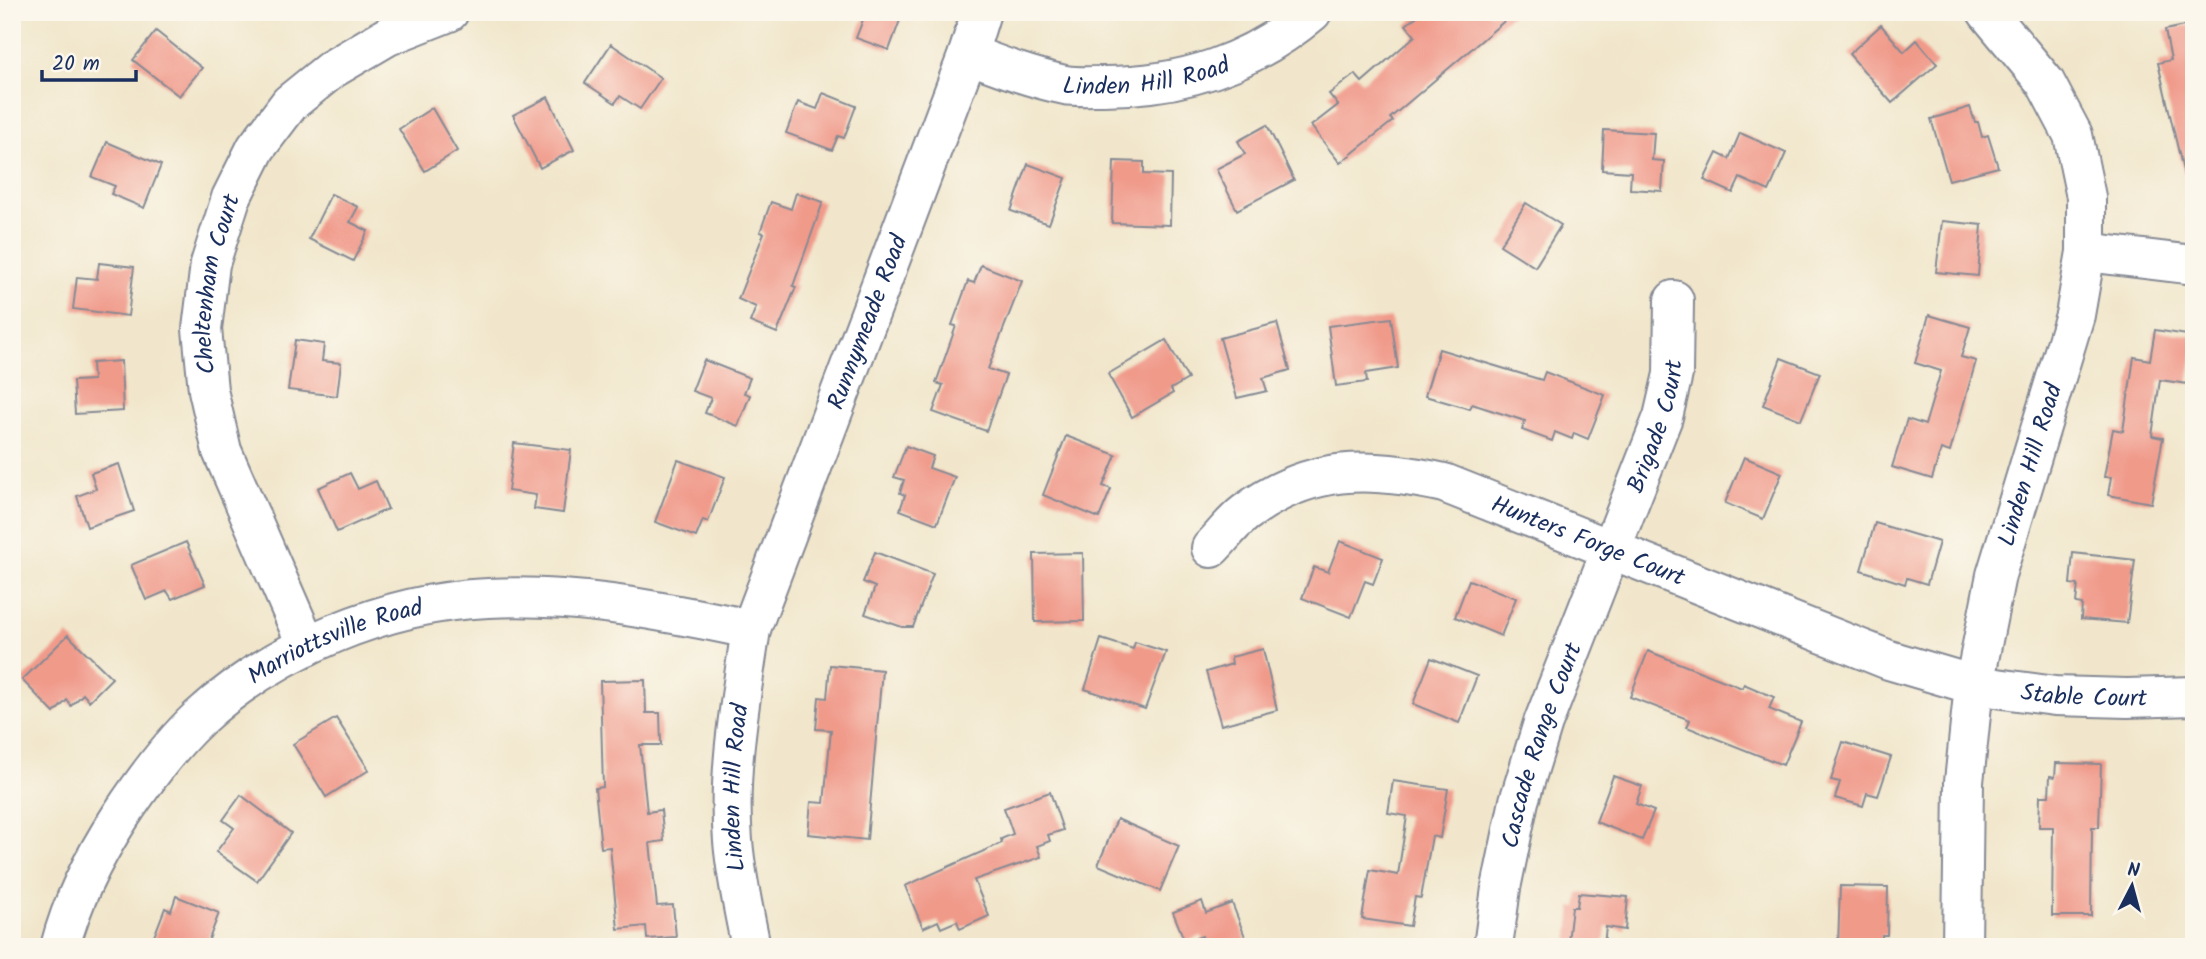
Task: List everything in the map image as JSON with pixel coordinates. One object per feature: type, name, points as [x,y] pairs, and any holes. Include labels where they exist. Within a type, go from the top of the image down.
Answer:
[{"type":"street","name":"Cheltenham Court","points":[[307,646],[222,451],[208,390],[202,329],[210,264],[231,198],[256,148],[290,103],[331,69],[377,43],[449,12]]},
{"type":"street","name":"Runnymeade Road","points":[[751,629],[968,54],[981,12]]},
{"type":"street","name":"Linden Hill Road","points":[[968,54],[1016,73],[1069,86],[1171,82],[1212,71],[1252,52],[1298,24],[1312,12]]},
{"type":"street","name":"Linden Hill Road","points":[[1962,947],[1964,782],[1975,685],[1996,575],[2075,316],[2086,252],[2086,197],[2073,135],[2045,82],[1987,12]]},
{"type":"street","points":[[2086,252],[2194,265]]},
{"type":"street","name":"Brigade Court","points":[[1612,550],[1666,407],[1674,374],[1674,299]]},
{"type":"street","name":"Hunters Forge Court","points":[[1211,548],[1242,515],[1278,491],[1321,475],[1402,473],[1444,483],[1889,660],[1975,685]]},
{"type":"street","name":"Cascade Range Court","points":[[1493,947],[1500,888],[1523,788],[1543,723],[1612,550]]},
{"type":"street","name":"Marriottsville Road","points":[[61,947],[67,920],[101,845],[145,777],[199,718],[253,677],[307,646],[357,625],[428,604],[488,598],[573,599],[647,608],[751,629]]},
{"type":"street","name":"Linden Hill Road","points":[[751,629],[740,702],[733,779],[733,841],[751,947]]},
{"type":"street","name":"Stable Court","points":[[1975,685],[2055,696],[2194,696]]},
{"type":"building","points":[[866,12],[903,12],[889,50],[856,38]]},
{"type":"building","points":[[1422,12],[1515,12],[1390,118],[1393,121],[1340,163],[1311,126],[1338,105],[1329,94],[1355,74],[1362,82],[1415,36],[1406,25]]},
{"type":"building","points":[[2194,24],[2194,174],[2184,175],[2158,63],[2171,60],[2165,30]]},
{"type":"building","points":[[1881,25],[1904,52],[1917,40],[1937,64],[1892,103],[1849,54]]},
{"type":"building","points":[[156,31],[202,68],[179,96],[133,60]]},
{"type":"building","points":[[611,44],[661,78],[640,109],[620,96],[615,103],[585,83]]},
{"type":"building","points":[[823,93],[856,106],[844,138],[838,136],[832,150],[786,133],[798,102],[817,109]]},
{"type":"building","points":[[548,97],[574,150],[540,168],[513,115]]},
{"type":"building","points":[[1970,107],[1982,137],[1988,135],[1998,167],[1949,180],[1931,119]]},
{"type":"building","points":[[432,108],[457,151],[425,171],[399,129]]},
{"type":"building","points":[[1267,125],[1294,180],[1237,210],[1216,169],[1245,154],[1238,141]]},
{"type":"building","points":[[1604,130],[1654,133],[1652,160],[1664,161],[1662,191],[1630,189],[1631,172],[1602,170]]},
{"type":"building","points":[[1740,133],[1786,153],[1769,191],[1740,178],[1733,193],[1704,180],[1717,153],[1729,159]]},
{"type":"building","points":[[107,142],[161,165],[144,208],[111,194],[115,186],[92,177]]},
{"type":"building","points":[[1114,161],[1144,162],[1144,174],[1171,175],[1170,225],[1112,223]]},
{"type":"building","points":[[1028,164],[1066,178],[1049,224],[1011,211]]},
{"type":"building","points":[[796,193],[823,202],[793,286],[796,287],[777,333],[750,322],[756,307],[738,299],[764,233],[760,232],[771,202],[791,209]]},
{"type":"building","points":[[331,194],[358,207],[350,222],[368,231],[353,261],[309,239]]},
{"type":"building","points":[[1526,203],[1561,225],[1535,267],[1500,245]]},
{"type":"building","points":[[1942,221],[1982,225],[1978,276],[1936,272]]},
{"type":"building","points":[[99,263],[134,267],[128,316],[73,309],[77,277],[97,279]]},
{"type":"building","points":[[981,265],[1022,281],[988,369],[1006,375],[986,431],[933,412],[943,385],[936,383],[956,326],[952,325],[968,281],[974,283]]},
{"type":"building","points":[[1929,315],[1970,327],[1961,357],[1976,361],[1950,452],[1941,449],[1932,479],[1892,467],[1907,419],[1925,425],[1941,371],[1915,363]]},
{"type":"building","points":[[1391,318],[1398,368],[1366,373],[1367,382],[1336,386],[1328,326]]},
{"type":"building","points":[[1277,323],[1290,370],[1263,378],[1267,391],[1237,398],[1220,338]]},
{"type":"building","points":[[2155,330],[2194,336],[2194,349],[2188,384],[2160,380],[2152,436],[2163,438],[2151,503],[2108,495],[2111,477],[2104,477],[2113,429],[2123,431],[2134,357],[2150,360]]},
{"type":"building","points":[[295,340],[324,344],[322,361],[341,363],[337,396],[288,390]]},
{"type":"building","points":[[1166,340],[1188,379],[1171,389],[1173,393],[1132,417],[1108,374]]},
{"type":"building","points":[[1439,349],[1542,380],[1545,372],[1605,395],[1588,439],[1574,433],[1572,439],[1555,432],[1552,441],[1522,430],[1525,421],[1472,404],[1470,409],[1425,396]]},
{"type":"building","points":[[1781,358],[1820,373],[1801,420],[1763,405]]},
{"type":"building","points":[[704,360],[750,378],[744,393],[750,395],[738,426],[705,413],[711,398],[692,391]]},
{"type":"building","points":[[121,361],[123,411],[75,414],[73,381],[93,380],[92,363]]},
{"type":"building","points":[[1066,436],[1116,455],[1103,486],[1111,489],[1099,518],[1043,495]]},
{"type":"building","points":[[514,443],[571,450],[563,513],[534,509],[536,495],[508,491]]},
{"type":"building","points":[[906,446],[933,456],[929,468],[955,477],[937,524],[900,510],[905,495],[900,493],[904,480],[894,477]]},
{"type":"building","points":[[1744,457],[1782,473],[1763,519],[1725,503]]},
{"type":"building","points":[[678,460],[725,477],[708,522],[703,520],[696,537],[655,522]]},
{"type":"building","points":[[119,464],[134,511],[87,527],[77,496],[96,489],[91,473]]},
{"type":"building","points":[[350,473],[358,489],[376,481],[388,509],[337,532],[318,488]]},
{"type":"building","points":[[1875,523],[1939,542],[1927,584],[1907,578],[1905,584],[1861,570]]},
{"type":"building","points":[[1340,541],[1383,558],[1373,584],[1365,581],[1351,617],[1302,598],[1314,567],[1328,572]]},
{"type":"building","points":[[186,542],[205,585],[172,599],[167,591],[146,600],[131,565]]},
{"type":"building","points":[[875,552],[933,574],[913,627],[902,627],[865,614],[875,587],[863,582]]},
{"type":"building","points":[[1083,553],[1084,621],[1035,622],[1034,554]]},
{"type":"building","points":[[2073,553],[2135,560],[2127,623],[2081,619],[2082,604],[2076,603],[2078,585],[2070,584]]},
{"type":"building","points":[[1469,580],[1516,598],[1501,636],[1455,617]]},
{"type":"building","points":[[68,635],[112,678],[89,701],[83,694],[71,706],[67,700],[54,713],[22,680]]},
{"type":"building","points":[[1101,639],[1133,649],[1135,642],[1166,652],[1145,709],[1085,689]]},
{"type":"building","points":[[1263,649],[1277,710],[1221,725],[1206,672],[1232,664],[1231,657]]},
{"type":"building","points":[[1648,651],[1742,688],[1744,684],[1774,697],[1769,709],[1801,722],[1783,765],[1687,727],[1690,720],[1630,697]]},
{"type":"building","points":[[1431,658],[1477,676],[1459,723],[1413,704]]},
{"type":"building","points":[[830,665],[882,670],[867,840],[808,834],[811,802],[824,803],[831,730],[816,729],[819,697],[827,698]]},
{"type":"building","points":[[645,680],[646,713],[660,713],[661,745],[640,745],[647,812],[661,810],[664,841],[650,843],[657,906],[673,905],[676,937],[647,939],[646,926],[618,929],[610,847],[601,848],[595,788],[603,787],[600,681]]},
{"type":"building","points":[[336,718],[369,770],[326,797],[293,744]]},
{"type":"building","points":[[1843,742],[1891,757],[1878,796],[1867,793],[1863,806],[1835,798],[1840,782],[1831,780]]},
{"type":"building","points":[[2056,763],[2101,764],[2099,827],[2092,827],[2091,916],[2052,916],[2053,827],[2039,827],[2040,796],[2049,796],[2050,776],[2055,777]]},
{"type":"building","points":[[1613,776],[1642,786],[1636,804],[1654,811],[1642,840],[1596,822]]},
{"type":"building","points":[[1393,781],[1448,789],[1440,838],[1432,836],[1421,898],[1415,897],[1410,926],[1362,919],[1370,870],[1398,875],[1407,816],[1388,813]]},
{"type":"building","points":[[1050,792],[1063,830],[1048,835],[1050,841],[1037,846],[1041,857],[974,880],[989,916],[960,929],[957,921],[941,928],[938,921],[923,928],[905,886],[1002,843],[1001,839],[1013,834],[1004,808]]},
{"type":"building","points":[[241,795],[291,833],[257,881],[216,852],[234,828],[223,820]]},
{"type":"building","points":[[1117,819],[1179,846],[1160,891],[1098,865]]},
{"type":"building","points":[[1840,886],[1888,887],[1887,935],[1882,935],[1882,947],[1838,947]]},
{"type":"building","points":[[1579,893],[1628,897],[1625,930],[1606,927],[1604,945],[1568,942],[1572,907],[1577,907]]},
{"type":"building","points":[[176,896],[219,913],[206,947],[150,947],[165,908],[171,911]]},
{"type":"building","points":[[1202,901],[1206,913],[1232,903],[1249,947],[1206,947],[1202,936],[1185,942],[1173,912]]}]
